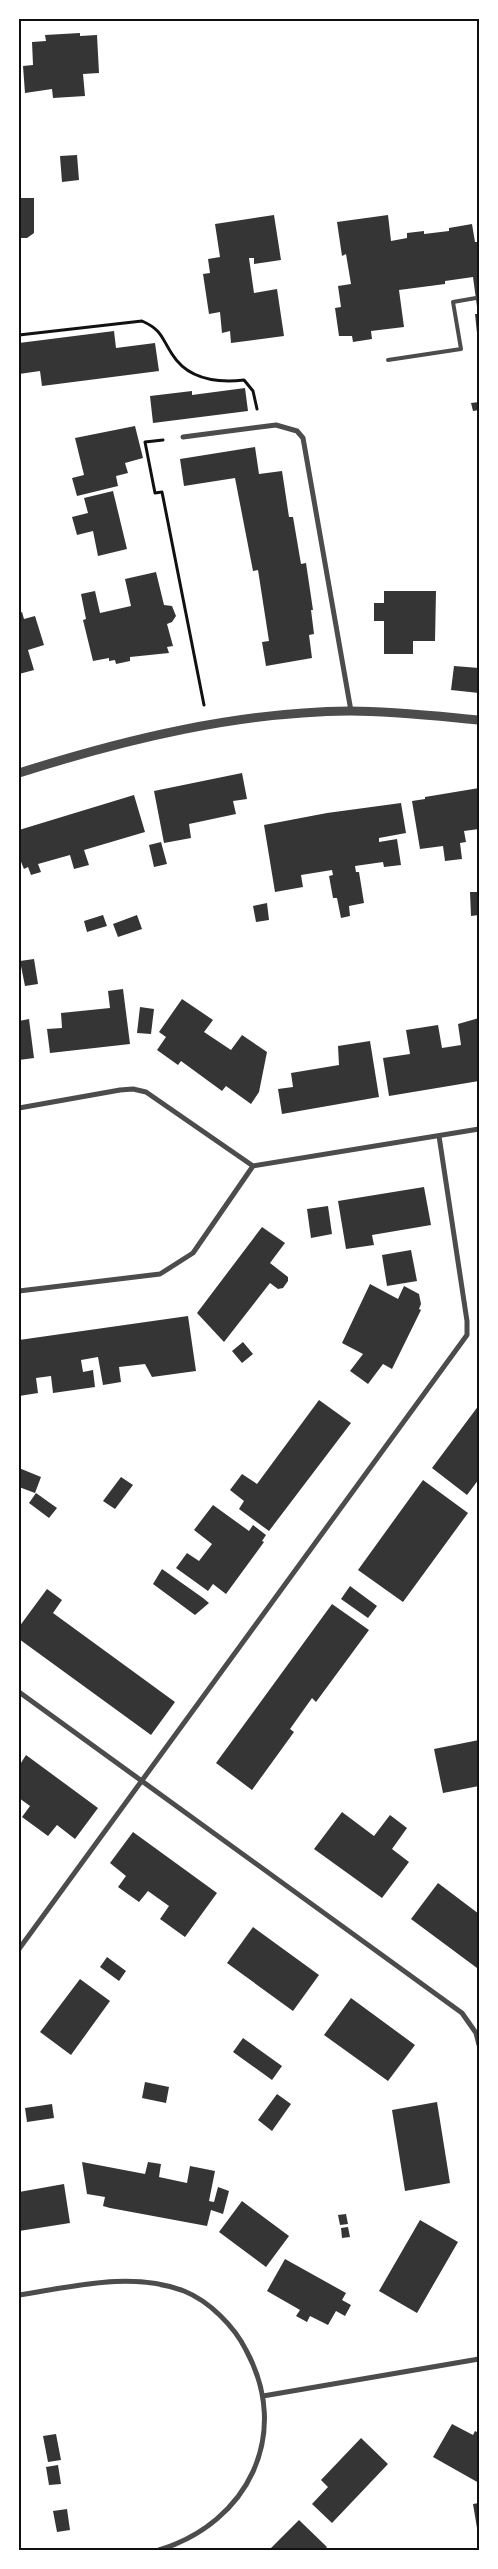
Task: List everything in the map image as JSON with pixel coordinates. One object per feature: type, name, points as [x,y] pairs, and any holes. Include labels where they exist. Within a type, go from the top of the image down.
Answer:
[{"type":"street","points":[[183,437],[276,425],[297,431],[303,438],[351,711]]},
{"type":"street","points":[[19,772],[102,748],[208,725],[267,716],[351,711],[479,720]]},
{"type":"street","points":[[19,1108],[120,1090],[133,1089],[146,1092],[253,1166],[479,1129]]},
{"type":"street","points":[[19,1949],[467,1335],[467,1321],[439,1136]]},
{"type":"street","points":[[19,1291],[160,1274],[193,1253],[253,1166]]},
{"type":"street","points":[[19,1692],[462,2013],[478,2032],[479,2045]]},
{"type":"street","points":[[19,2295],[116,2281],[144,2282],[186,2292],[237,2333],[256,2369],[264,2396],[264,2438],[246,2486],[229,2509],[198,2534],[159,2550]]},
{"type":"street","points":[[264,2396],[479,2358]]},
{"type":"lane","points":[[388,360],[460,349],[453,302],[476,298]]},
{"type":"path","points":[[19,335],[131,321],[142,322],[154,327],[162,334],[173,355],[188,371],[200,378],[217,381],[244,380],[249,384],[255,398],[259,427]]},
{"type":"path","points":[[183,437],[145,442],[155,493],[162,492],[208,725]]},
{"type":"building","points":[[80,33],[80,36],[97,35],[99,73],[83,74],[85,96],[53,98],[52,89],[25,93],[23,66],[33,65],[32,42],[46,41],[45,35]]},
{"type":"building","points":[[77,155],[79,180],[62,182],[60,156]]},
{"type":"building","points":[[19,198],[34,198],[34,233],[27,238],[19,238]]},
{"type":"building","points":[[274,215],[281,260],[254,264],[254,258],[249,258],[254,293],[277,289],[284,336],[231,343],[230,331],[222,333],[220,312],[209,314],[203,274],[210,273],[208,259],[220,257],[215,224]]},
{"type":"building","points":[[388,215],[391,241],[407,238],[407,233],[424,231],[424,234],[449,231],[449,228],[472,224],[475,242],[479,242],[479,333],[477,333],[475,314],[478,314],[473,277],[445,281],[445,284],[399,290],[404,327],[371,331],[372,339],[353,342],[352,336],[339,336],[335,308],[341,307],[338,286],[351,284],[346,254],[342,256],[337,222]]},
{"type":"building","points":[[114,331],[116,348],[155,343],[159,371],[42,386],[40,371],[19,374],[19,343]]},
{"type":"building","points":[[245,388],[248,411],[153,423],[150,396],[192,391],[192,395]]},
{"type":"building","points":[[479,402],[479,410],[473,411],[471,403]]},
{"type":"building","points":[[135,426],[143,458],[125,463],[128,473],[116,476],[118,486],[77,496],[72,478],[84,475],[75,438]]},
{"type":"building","points":[[255,447],[259,474],[282,471],[289,517],[293,517],[301,564],[306,563],[313,610],[311,610],[314,634],[309,635],[312,658],[266,666],[262,642],[269,641],[258,570],[253,571],[235,478],[184,486],[180,459]]},
{"type":"building","points":[[113,491],[127,549],[98,556],[93,531],[77,535],[72,517],[88,513],[84,498]]},
{"type":"building","points":[[156,572],[164,605],[172,606],[176,616],[172,622],[167,624],[173,646],[167,647],[169,653],[130,657],[130,661],[116,664],[115,660],[109,661],[109,658],[93,661],[83,620],[86,619],[81,594],[95,591],[100,613],[131,606],[125,579]]},
{"type":"building","points":[[384,591],[436,591],[435,641],[413,641],[413,654],[384,654],[384,621],[374,621],[374,603],[384,603]]},
{"type":"building","points":[[22,612],[24,619],[35,616],[44,645],[28,650],[34,670],[19,674],[19,613]]},
{"type":"building","points":[[454,666],[479,668],[479,693],[451,690]]},
{"type":"building","points":[[242,773],[247,799],[233,801],[236,814],[189,824],[191,838],[164,843],[154,791]]},
{"type":"building","points":[[479,788],[479,829],[464,831],[466,842],[460,843],[462,859],[445,861],[443,846],[420,849],[412,801]]},
{"type":"building","points":[[134,795],[145,832],[84,850],[89,865],[74,869],[70,855],[38,864],[41,872],[31,875],[28,867],[24,869],[19,857],[19,830]]},
{"type":"building","points":[[401,803],[406,833],[379,838],[379,842],[397,839],[401,865],[384,867],[383,862],[355,866],[356,872],[359,872],[364,903],[349,906],[350,916],[341,918],[337,898],[333,898],[329,876],[333,875],[332,870],[301,875],[303,887],[275,892],[264,825],[327,813]]},
{"type":"building","points":[[161,842],[167,864],[154,867],[149,845]]},
{"type":"building","points":[[470,892],[479,892],[479,915],[471,916]]},
{"type":"building","points":[[267,903],[269,920],[256,922],[253,906]]},
{"type":"building","points":[[103,915],[107,926],[87,932],[84,921]]},
{"type":"building","points":[[137,915],[142,929],[118,937],[113,924]]},
{"type":"building","points":[[34,959],[38,984],[25,986],[20,961]]},
{"type":"building","points":[[123,989],[130,1044],[50,1053],[47,1029],[62,1028],[61,1013],[110,1008],[108,991]]},
{"type":"building","points":[[182,999],[213,1020],[204,1032],[231,1050],[242,1035],[267,1052],[259,1092],[251,1104],[226,1086],[222,1091],[181,1061],[178,1065],[157,1050],[166,1037],[159,1032]]},
{"type":"building","points":[[140,1007],[154,1009],[151,1034],[137,1033]]},
{"type":"building","points":[[479,1018],[479,1081],[389,1096],[383,1058],[410,1054],[406,1030],[438,1025],[442,1048],[461,1045],[458,1024]]},
{"type":"building","points":[[29,1019],[34,1058],[19,1060],[19,1021]]},
{"type":"building","points":[[370,1041],[379,1097],[282,1114],[278,1089],[293,1087],[291,1073],[339,1065],[338,1046]]},
{"type":"building","points":[[424,1187],[431,1225],[372,1235],[374,1245],[346,1249],[338,1201]]},
{"type":"building","points":[[328,1206],[332,1234],[311,1238],[307,1209]]},
{"type":"building","points":[[262,1227],[285,1243],[270,1263],[288,1277],[288,1281],[283,1288],[278,1289],[270,1283],[224,1342],[197,1313]]},
{"type":"building","points":[[411,1250],[417,1281],[387,1286],[382,1255]]},
{"type":"building","points":[[370,1284],[398,1299],[404,1286],[419,1294],[421,1304],[419,1309],[421,1310],[392,1369],[383,1364],[368,1384],[350,1371],[363,1354],[342,1343]]},
{"type":"building","points":[[188,1316],[196,1371],[152,1377],[145,1364],[119,1367],[121,1382],[103,1385],[98,1357],[81,1360],[83,1372],[93,1370],[95,1387],[53,1393],[51,1376],[36,1378],[38,1393],[19,1396],[19,1340]]},
{"type":"building","points":[[243,1342],[253,1354],[242,1363],[232,1351]]},
{"type":"building","points":[[319,1400],[351,1423],[269,1531],[239,1509],[244,1501],[230,1490],[242,1474],[257,1484]]},
{"type":"building","points":[[479,1405],[479,1479],[467,1495],[432,1468]]},
{"type":"building","points":[[19,1468],[41,1477],[35,1493],[19,1487]]},
{"type":"building","points":[[121,1477],[133,1485],[115,1509],[103,1501]]},
{"type":"building","points":[[423,1480],[468,1513],[403,1602],[358,1570]]},
{"type":"building","points":[[36,1493],[57,1508],[49,1518],[29,1503]]},
{"type":"building","points":[[213,1505],[249,1531],[253,1525],[266,1535],[262,1541],[264,1542],[226,1594],[213,1584],[208,1591],[176,1568],[187,1553],[199,1561],[212,1544],[194,1530]]},
{"type":"building","points":[[162,1569],[209,1603],[195,1615],[153,1584]]},
{"type":"building","points":[[350,1586],[377,1606],[368,1618],[341,1599]]},
{"type":"building","points":[[47,1589],[62,1600],[53,1613],[175,1702],[151,1735],[19,1639],[19,1627]]},
{"type":"building","points":[[332,1604],[369,1630],[316,1702],[312,1698],[290,1729],[294,1732],[252,1790],[216,1763]]},
{"type":"building","points":[[479,1740],[479,1786],[443,1793],[434,1749]]},
{"type":"building","points":[[26,1755],[98,1808],[75,1839],[57,1825],[48,1836],[22,1817],[30,1806],[19,1798],[19,1766]]},
{"type":"building","points":[[342,1812],[374,1836],[390,1815],[407,1828],[392,1849],[409,1862],[382,1898],[314,1849]]},
{"type":"building","points":[[133,1832],[217,1893],[185,1937],[160,1919],[169,1906],[148,1891],[139,1902],[118,1887],[126,1876],[110,1863]]},
{"type":"building","points":[[438,1883],[479,1914],[479,1965],[477,1968],[411,1919]]},
{"type":"building","points":[[253,1927],[319,1975],[293,2011],[227,1963]]},
{"type":"building","points":[[107,1957],[126,1971],[119,1981],[100,1967]]},
{"type":"building","points":[[80,1979],[110,2001],[71,2055],[40,2032]]},
{"type":"building","points":[[351,1998],[415,2045],[388,2081],[324,2035]]},
{"type":"building","points":[[243,2038],[282,2066],[272,2080],[233,2052]]},
{"type":"building","points":[[145,2082],[169,2087],[166,2103],[142,2098]]},
{"type":"building","points":[[277,2094],[291,2104],[272,2131],[258,2120]]},
{"type":"building","points":[[437,2102],[450,2183],[405,2191],[392,2110]]},
{"type":"building","points":[[52,2104],[54,2118],[27,2122],[25,2108]]},
{"type":"building","points":[[82,2162],[145,2174],[148,2162],[161,2164],[159,2177],[187,2183],[190,2166],[215,2171],[209,2201],[214,2202],[218,2187],[229,2191],[223,2214],[211,2210],[207,2226],[103,2206],[105,2197],[87,2194]]},
{"type":"building","points":[[64,2184],[70,2223],[19,2231],[19,2192]]},
{"type":"building","points":[[242,2201],[289,2236],[266,2267],[219,2232]]},
{"type":"building","points":[[346,2214],[348,2224],[340,2225],[338,2215]]},
{"type":"building","points":[[420,2220],[458,2242],[417,2313],[379,2291]]},
{"type":"building","points":[[348,2227],[350,2237],[342,2238],[341,2228]]},
{"type":"building","points":[[285,2259],[346,2293],[342,2300],[351,2305],[345,2316],[336,2311],[328,2325],[310,2316],[307,2322],[296,2316],[300,2310],[267,2291]]},
{"type":"building","points":[[452,2424],[473,2435],[475,2431],[479,2433],[479,2483],[433,2457]]},
{"type":"building","points":[[56,2434],[61,2460],[48,2462],[43,2436]]},
{"type":"building","points":[[361,2438],[388,2464],[332,2523],[312,2504],[328,2487],[321,2480]]},
{"type":"building","points":[[58,2465],[61,2484],[49,2485],[46,2467]]},
{"type":"building","points":[[479,2503],[479,2534],[478,2534],[473,2504]]},
{"type":"building","points":[[67,2509],[70,2530],[57,2532],[53,2511]]},
{"type":"building","points":[[299,2520],[327,2547],[324,2550],[269,2550]]}]
